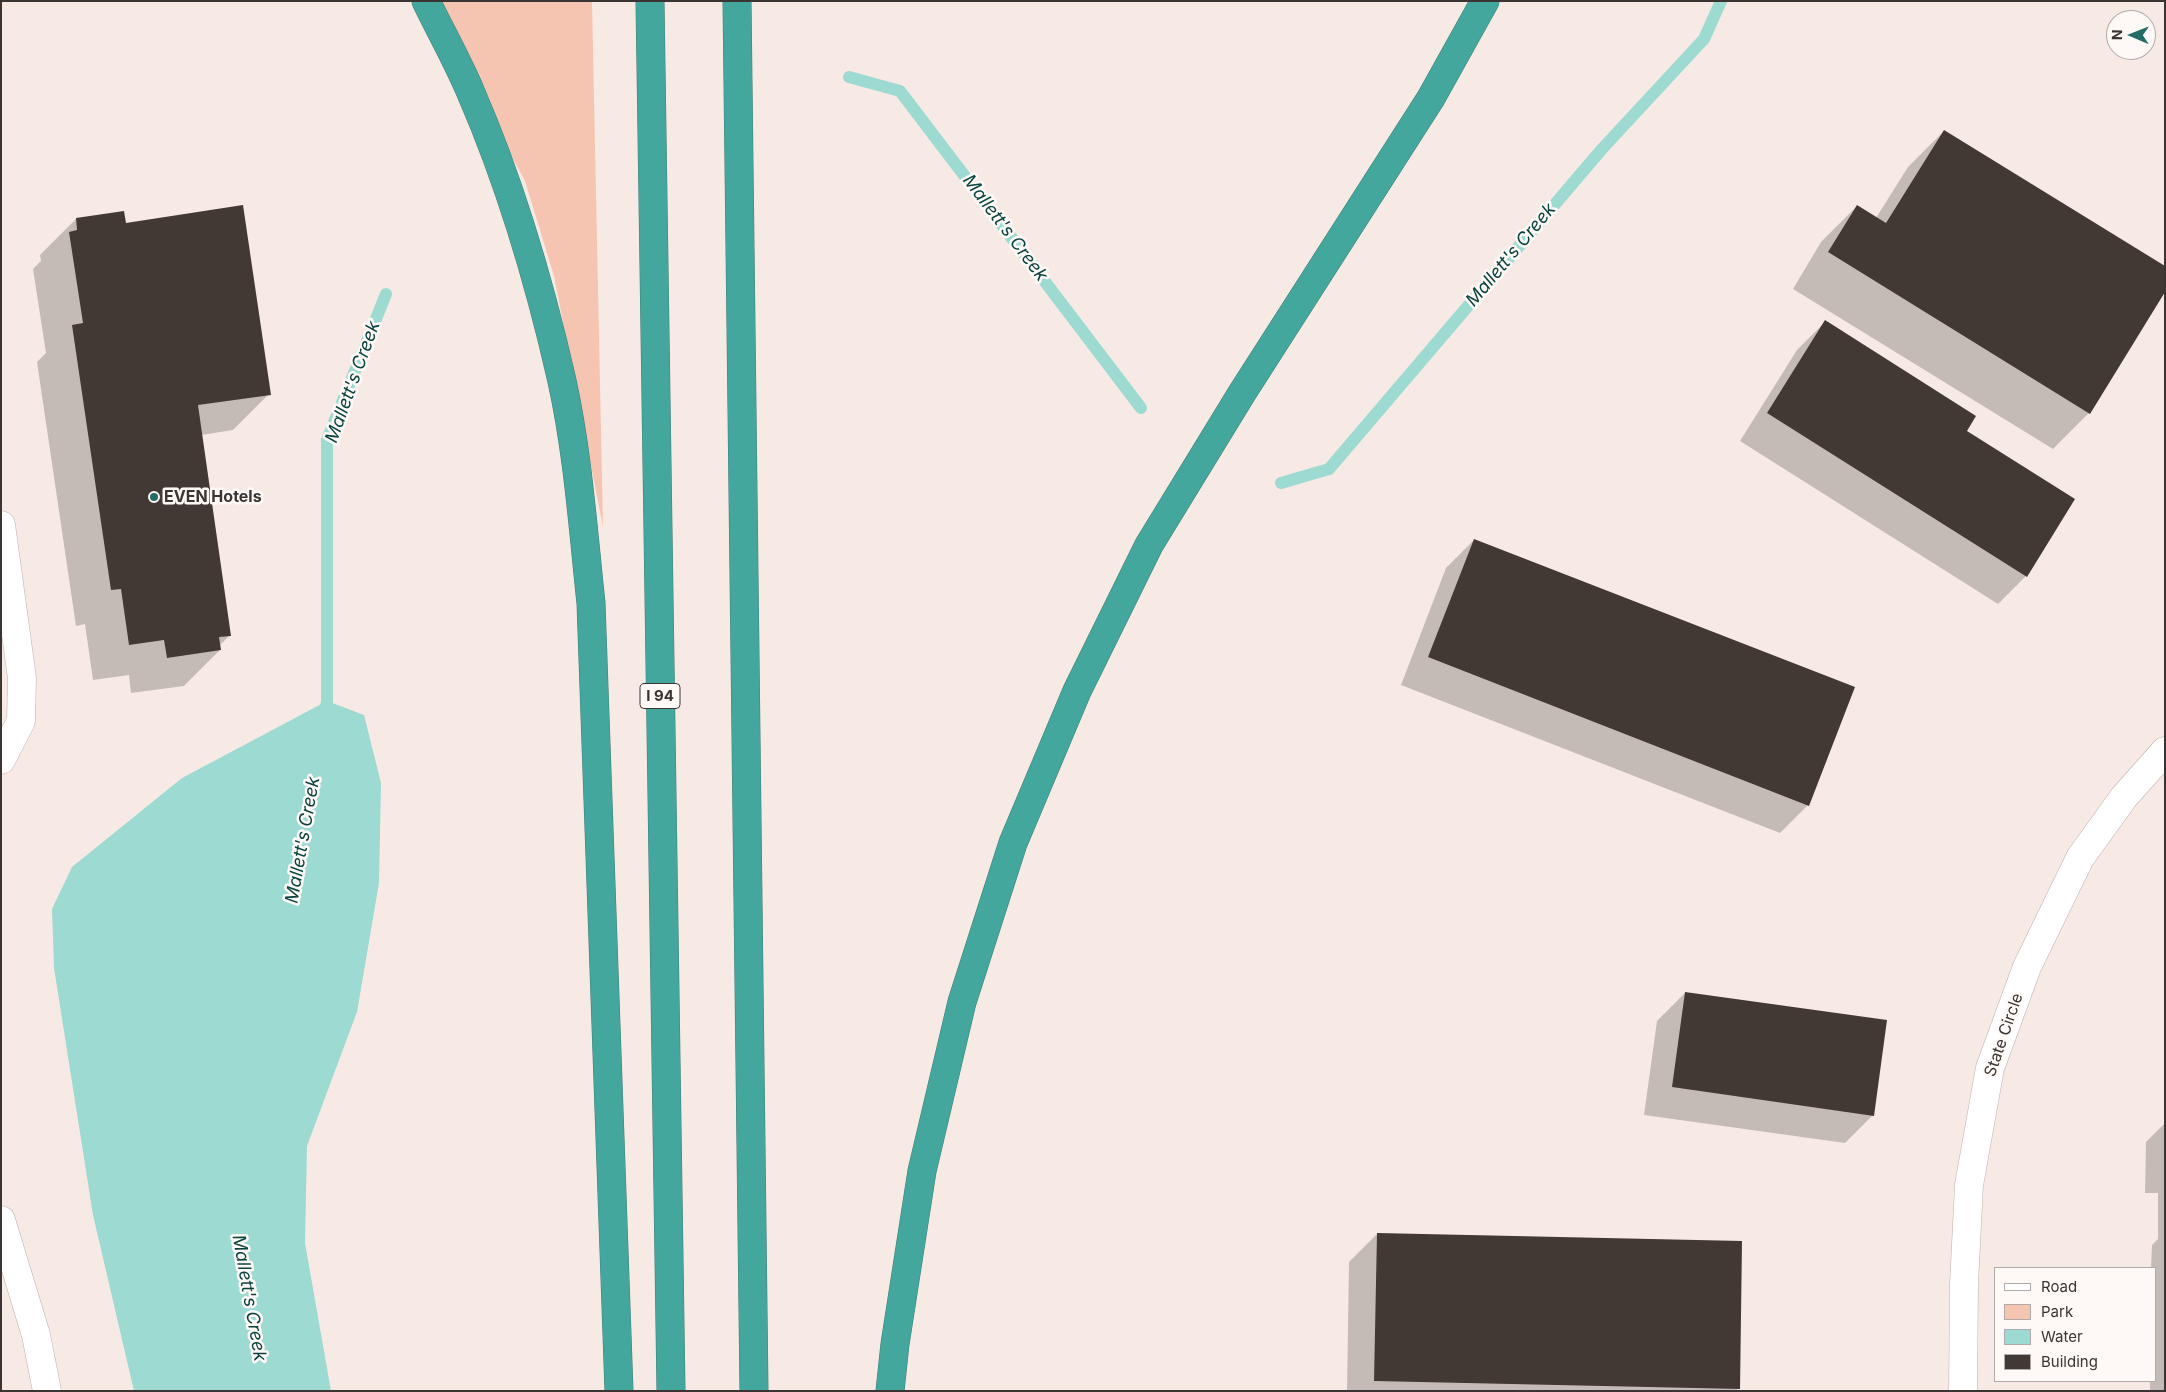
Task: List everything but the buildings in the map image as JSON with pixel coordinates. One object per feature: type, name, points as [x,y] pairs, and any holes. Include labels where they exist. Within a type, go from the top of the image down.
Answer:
[{"type":"highway","points":[[426,1],[471,92],[505,180],[536,280],[562,382],[578,480],[591,603],[619,1391]]},
{"type":"highway","name":"I 94","points":[[650,1],[671,1391]]},
{"type":"highway","points":[[737,1],[754,1391]]},
{"type":"highway","points":[[890,1391],[894,1344],[922,1171],[962,1002],[1013,844],[1077,691],[1149,546],[1242,393],[1431,98],[1486,1]]},
{"type":"street","points":[[1,525],[22,678],[21,721],[1,760]]},
{"type":"street","name":"State Circle","points":[[1963,1391],[1964,1284],[1969,1185],[1990,1068],[2027,967],[2080,858],[2124,797],[2165,751]]},
{"type":"street","points":[[1,1220],[36,1335],[46,1391]]},
{"type":"green space","points":[[427,1],[592,1],[603,527],[554,276],[525,181]]},
{"type":"water","points":[[327,701],[364,715],[381,783],[379,883],[357,1012],[307,1146],[305,1243],[331,1391],[134,1391],[93,1215],[54,968],[52,909],[72,867],[182,778]]},
{"type":"waterway","name":"Mallett's Creek","points":[[1281,483],[1329,469],[1602,149],[1704,39],[1721,1]]},
{"type":"waterway","name":"Mallett's Creek","points":[[849,77],[900,91],[1141,408]]},
{"type":"waterway","name":"Mallett's Creek","points":[[324,718],[327,701],[327,440],[386,294]]},
{"type":"place","name":"EVEN Hotels","points":[[154,497]]}]
